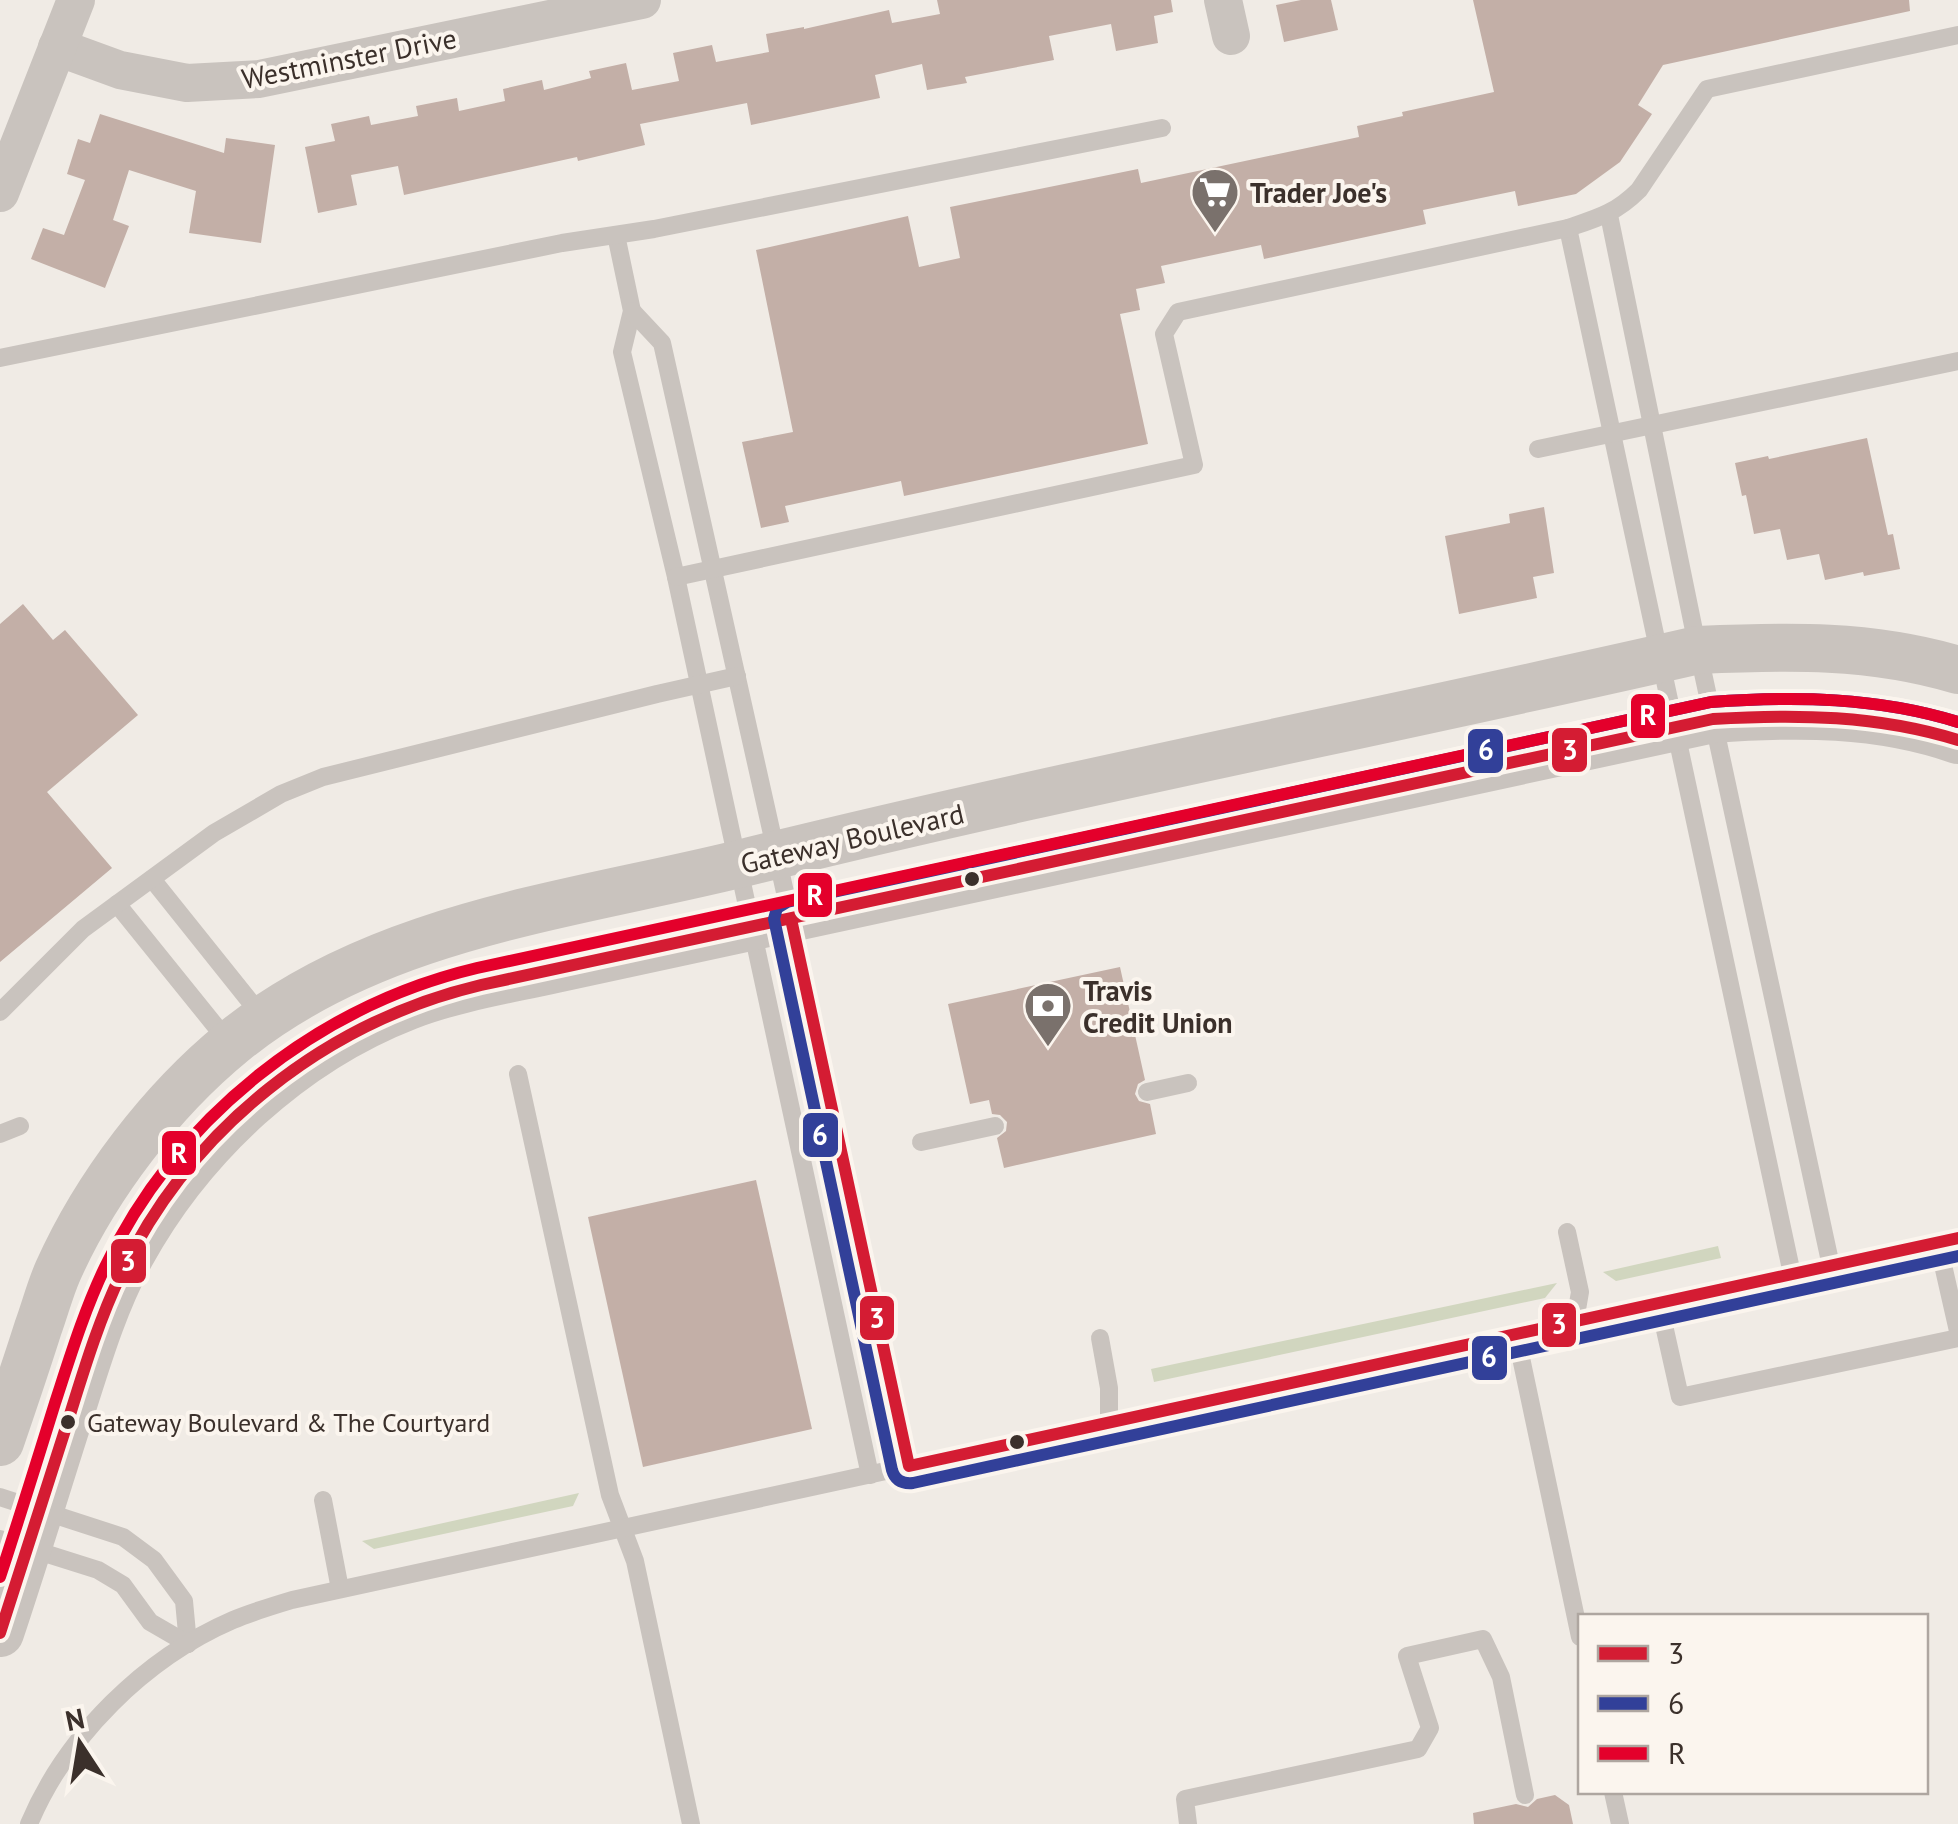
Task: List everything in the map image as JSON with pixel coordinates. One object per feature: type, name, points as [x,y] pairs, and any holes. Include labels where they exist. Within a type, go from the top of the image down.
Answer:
[{"type":"street","points":[[0,192],[76,0]]},
{"type":"street","name":"Westminster Drive","points":[[57,47],[120,70],[187,83],[258,79],[642,0]]},
{"type":"street","name":"Gateway Boulevard","points":[[0,1442],[57,1273],[86,1218],[130,1150],[176,1096],[247,1031],[325,983],[386,954],[527,912],[1679,655],[1789,646],[1856,649],[1958,670]]},
{"type":"street","points":[[0,1633],[17,1523],[131,1254],[176,1184],[234,1119],[295,1068],[352,1032],[408,1006],[465,989],[1694,723],[1779,714],[1855,716],[1958,740]]},
{"type":"lane","points":[[676,577],[1194,465],[1164,334],[1178,312],[1568,228],[1609,215],[1639,190],[1707,89],[1958,35]]},
{"type":"lane","points":[[0,358],[562,242],[616,235],[1162,128]]},
{"type":"lane","points":[[1609,215],[1653,425],[1679,655],[1792,1274]]},
{"type":"lane","points":[[1568,228],[1611,433],[1679,655],[1831,1266]]},
{"type":"lane","points":[[616,235],[632,312],[622,352],[699,684],[757,859],[908,1466]]},
{"type":"lane","points":[[632,312],[662,343],[737,676],[757,859],[870,1475]]},
{"type":"lane","points":[[1538,449],[1958,361]]},
{"type":"lane","points":[[0,1012],[84,929],[214,833],[281,794],[323,777],[737,676]]},
{"type":"lane","points":[[152,879],[247,1031]]},
{"type":"lane","points":[[118,904],[247,1031]]},
{"type":"lane","points":[[518,1074],[610,1495],[635,1561],[691,1824]]},
{"type":"lane","points":[[1147,1092],[1188,1084]]},
{"type":"lane","points":[[0,1134],[20,1126]]},
{"type":"lane","points":[[921,1142],[995,1126]]},
{"type":"lane","points":[[1568,1232],[1580,1292],[1575,1321]]},
{"type":"lane","points":[[28,1824],[64,1760],[106,1709],[157,1664],[232,1620],[292,1600],[1958,1238]]},
{"type":"lane","points":[[1659,1302],[1680,1397],[1958,1334],[1938,1243]]},
{"type":"lane","points":[[1516,1334],[1578,1628]]},
{"type":"lane","points":[[1100,1338],[1109,1388],[1109,1423]]},
{"type":"lane","points":[[322,1500],[340,1590]]},
{"type":"lane","points":[[17,1523],[123,1585],[150,1622],[188,1644]]},
{"type":"lane","points":[[17,1523],[124,1537],[154,1560],[184,1601],[188,1644]]},
{"type":"lane","points":[[1188,1824],[1186,1798],[1418,1748],[1430,1728],[1406,1656],[1483,1639],[1500,1678],[1525,1795]]},
{"type":"lane","points":[[1614,1794],[1620,1824]]},
{"type":"green space","points":[[1718,1246],[1721,1258],[1616,1281],[1603,1272]]},
{"type":"green space","points":[[1557,1283],[1545,1298],[1154,1382],[1151,1369]]},
{"type":"green space","points":[[579,1493],[573,1506],[374,1549],[362,1541]]},
{"type":"building","points":[[937,0],[1171,0],[1173,12],[1154,16],[1158,43],[1116,51],[1111,24],[1049,36],[1054,60],[965,77],[967,83],[927,90],[922,64],[875,75],[880,98],[751,125],[747,103],[640,124],[645,145],[578,161],[577,157],[404,195],[398,166],[351,175],[357,205],[318,213],[305,147],[335,141],[331,124],[369,116],[371,125],[418,116],[416,106],[457,98],[459,111],[505,101],[503,89],[542,80],[544,90],[591,78],[589,71],[626,63],[632,90],[679,81],[673,53],[712,45],[716,62],[769,52],[766,34],[889,10],[892,23],[940,14]]},
{"type":"building","points":[[1331,0],[1338,30],[1284,42],[1276,5]]},
{"type":"building","points":[[1473,0],[1909,0],[1910,11],[1663,65],[1638,105],[1652,114],[1620,162],[1576,194],[1518,206],[1515,191],[1423,210],[1426,224],[1264,259],[1261,245],[1161,266],[1165,283],[1136,289],[1140,310],[1120,314],[1148,444],[904,496],[901,481],[785,506],[789,522],[761,528],[742,442],[793,432],[756,250],[908,216],[919,267],[960,258],[950,207],[1138,169],[1141,183],[1359,137],[1357,126],[1494,92]]},
{"type":"building","points":[[100,114],[224,153],[226,138],[275,145],[261,243],[189,233],[196,191],[129,170],[113,220],[129,226],[105,288],[31,259],[43,228],[64,235],[85,180],[67,174],[78,139],[90,143]]},
{"type":"building","points":[[1867,438],[1888,535],[1893,534],[1900,569],[1825,580],[1819,554],[1787,560],[1780,529],[1754,534],[1735,463]]},
{"type":"building","points":[[1544,507],[1554,573],[1533,577],[1537,598],[1459,614],[1445,536],[1510,523],[1509,514]]},
{"type":"building","points":[[23,604],[53,640],[65,630],[138,715],[47,792],[112,868],[0,962],[0,624]]},
{"type":"building","name":"Travis Credit Union","points":[[1120,967],[1145,1080],[1138,1084],[1135,1094],[1139,1101],[1150,1104],[1156,1134],[1004,1168],[997,1138],[1006,1131],[1007,1122],[992,1114],[989,1100],[970,1104],[948,1004]]},
{"type":"building","points":[[756,1180],[812,1429],[643,1467],[588,1217]]},
{"type":"building","points":[[1555,1795],[1569,1805],[1573,1824],[1474,1824],[1473,1813],[1516,1804],[1528,1807],[1537,1799]]},
{"type":"transit line","name":"6","points":[[1958,722],[1897,707],[1836,700],[1711,702],[787,902],[777,908],[774,919],[892,1470],[902,1482],[913,1483],[1958,1256]]},
{"type":"transit line","name":"R","points":[[0,1577],[84,1317],[105,1267],[135,1213],[171,1163],[212,1117],[258,1076],[308,1040],[361,1010],[418,986],[477,968],[1711,702],[1836,700],[1897,707],[1958,722]]},
{"type":"transit line","name":"3","points":[[0,1633],[98,1329],[121,1274],[150,1221],[184,1173],[268,1089],[317,1054],[369,1025],[424,1002],[481,985],[1713,719],[1837,718],[1897,725],[1958,740]]},
{"type":"transit line","name":"3","points":[[791,919],[909,1466],[1958,1238]]},
{"type":"place","name":"Trader Joe's","points":[[1215,234]]},
{"type":"place","name":"Travis Credit Union","points":[[1048,1048]]},
{"type":"place","name":"Gateway Boulevard & The Courtyard","points":[[68,1422]]}]
